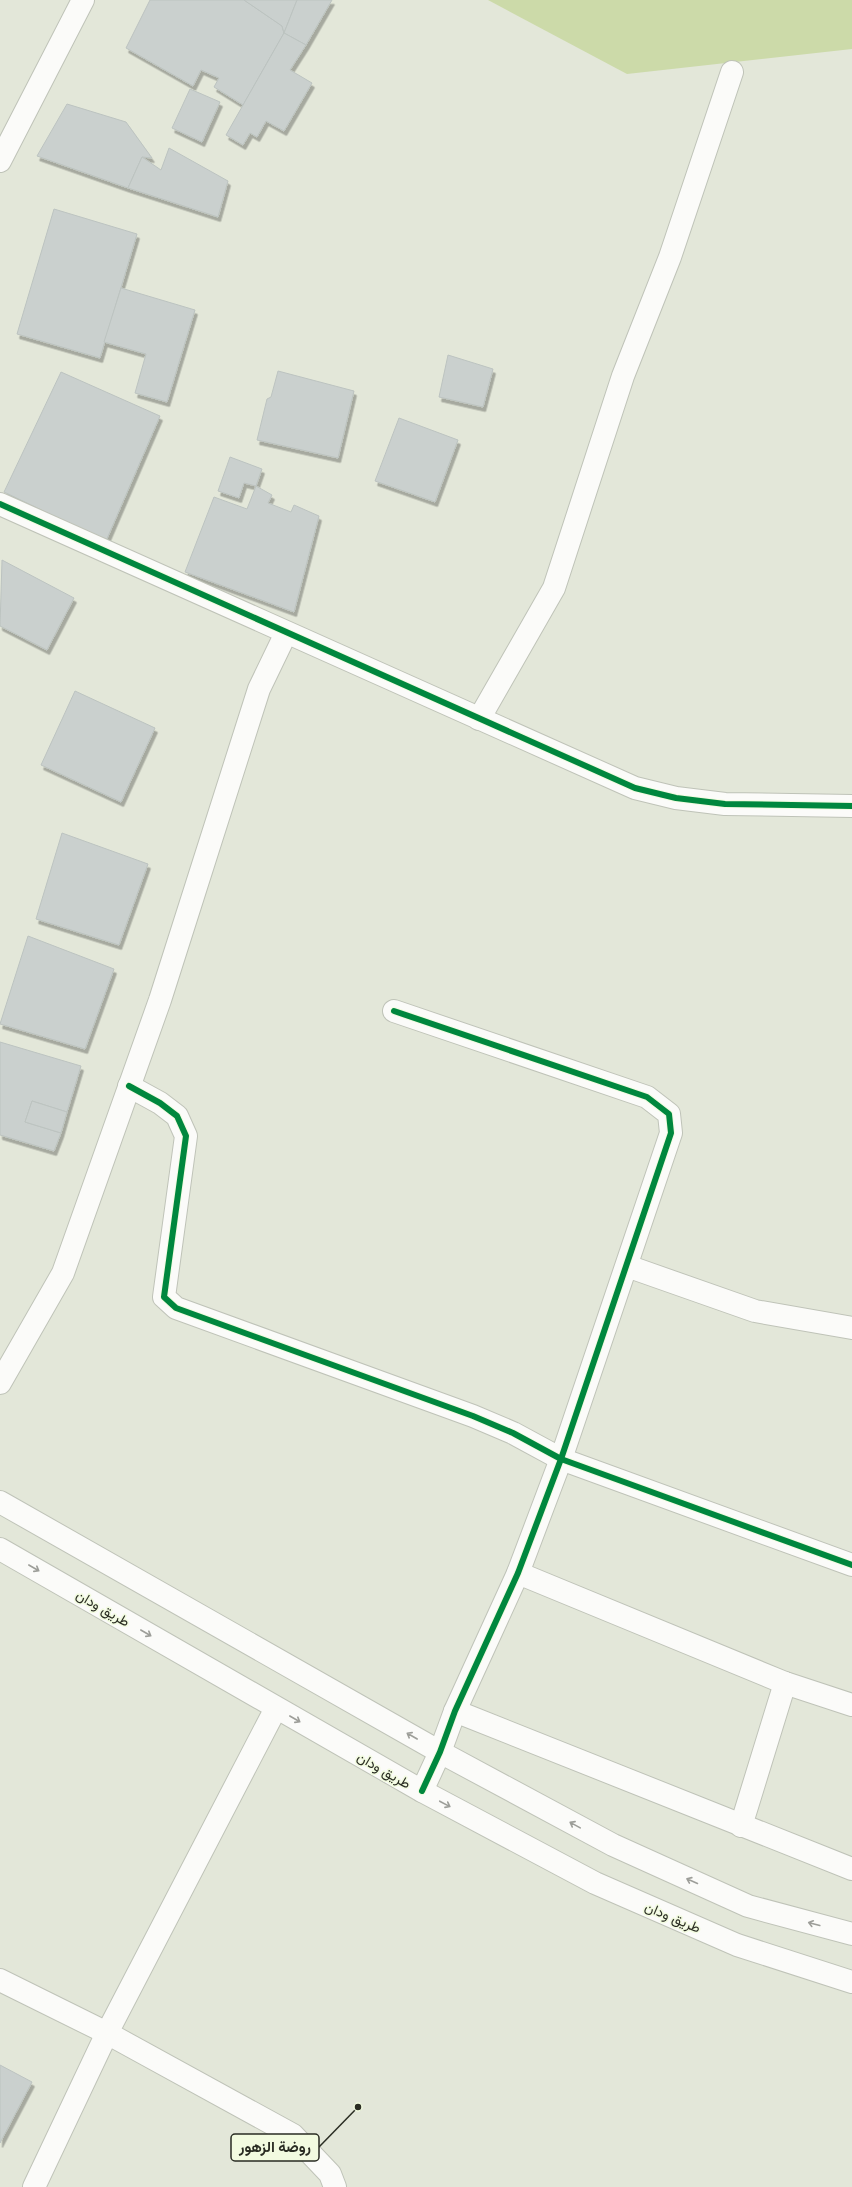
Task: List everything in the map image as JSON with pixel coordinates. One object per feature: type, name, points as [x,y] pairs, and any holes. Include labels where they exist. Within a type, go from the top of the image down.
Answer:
[{"type":"street","points":[[0,161],[83,0]]},
{"type":"street","points":[[479,719],[554,588],[623,376],[670,257],[732,72]]},
{"type":"street","points":[[0,504],[635,788],[676,798],[725,804],[852,806]]},
{"type":"street","points":[[0,1383],[26,1341],[63,1273],[160,1000],[259,689],[286,633]]},
{"type":"street","points":[[394,1011],[648,1097],[669,1114],[671,1133],[561,1459],[518,1573],[455,1711],[440,1752],[422,1791]]},
{"type":"street","points":[[129,1086],[160,1103],[177,1116],[186,1136],[164,1297],[176,1308],[473,1416],[513,1433],[561,1459],[852,1565]]},
{"type":"street","points":[[626,1266],[755,1311],[852,1328]]},
{"type":"street","points":[[0,1502],[440,1752],[613,1846],[748,1906],[852,1934]]},
{"type":"street","name":"طريق ودان","points":[[0,1549],[422,1791],[595,1883],[737,1945],[852,1982]]},
{"type":"street","points":[[518,1573],[785,1683],[852,1705]]},
{"type":"street","points":[[741,1826],[785,1683]]},
{"type":"street","points":[[34,2187],[107,2033],[276,1708]]},
{"type":"street","points":[[455,1711],[852,1869]]},
{"type":"street","points":[[0,1980],[107,2033],[293,2135],[330,2174],[335,2187]]},
{"type":"green space","points":[[488,0],[852,0],[852,49],[627,74]]},
{"type":"building","points":[[150,0],[244,0],[282,26],[284,33],[243,105],[214,87],[219,78],[201,70],[193,86],[126,48]]},
{"type":"building","points":[[244,0],[297,0],[284,33],[282,26]]},
{"type":"building","points":[[297,0],[332,0],[306,45],[284,33]]},
{"type":"building","points":[[284,33],[306,45],[290,70],[312,83],[284,131],[266,121],[257,137],[250,133],[243,145],[226,135]]},
{"type":"building","points":[[190,89],[220,102],[202,142],[172,128]]},
{"type":"building","points":[[67,104],[126,122],[152,158],[142,157],[128,188],[37,156]]},
{"type":"building","points":[[169,148],[228,181],[218,217],[128,188],[142,157],[161,170]]},
{"type":"building","points":[[54,209],[137,234],[100,358],[17,334]]},
{"type":"building","points":[[121,288],[195,310],[167,402],[135,393],[146,354],[104,342]]},
{"type":"building","points":[[448,355],[493,369],[483,407],[439,397]]},
{"type":"building","points":[[278,371],[354,391],[338,458],[257,440],[267,399],[271,397]]},
{"type":"building","points":[[61,372],[160,416],[106,541],[4,492]]},
{"type":"building","points":[[399,418],[458,440],[435,502],[375,481]]},
{"type":"building","points":[[230,457],[262,469],[256,486],[244,483],[239,498],[218,491]]},
{"type":"building","points":[[256,486],[272,495],[268,503],[291,512],[294,505],[319,516],[294,612],[185,572],[214,497],[247,509]]},
{"type":"building","points":[[2,560],[74,598],[47,650],[0,626]]},
{"type":"building","points":[[75,691],[155,728],[121,802],[41,765]]},
{"type":"building","points":[[62,833],[148,864],[119,945],[36,919]]},
{"type":"building","points":[[28,936],[114,969],[85,1049],[0,1024]]},
{"type":"building","points":[[0,1042],[81,1066],[67,1112],[32,1101],[25,1122],[61,1133],[54,1151],[0,1135]]},
{"type":"building","points":[[32,1101],[67,1112],[61,1133],[25,1122]]},
{"type":"building","points":[[0,2065],[32,2082],[0,2143]]},
{"type":"cycle path","points":[[0,504],[635,788],[676,798],[725,804],[852,806]]},
{"type":"cycle path","points":[[394,1011],[647,1097],[669,1114],[671,1133],[561,1459],[518,1573],[455,1711],[440,1752],[422,1791]]},
{"type":"cycle path","points":[[129,1086],[160,1103],[177,1116],[186,1136],[164,1297],[176,1308],[473,1416],[513,1433],[561,1459],[852,1565]]},
{"type":"place","name":"روضة الزهور","points":[[358,2107]]}]
